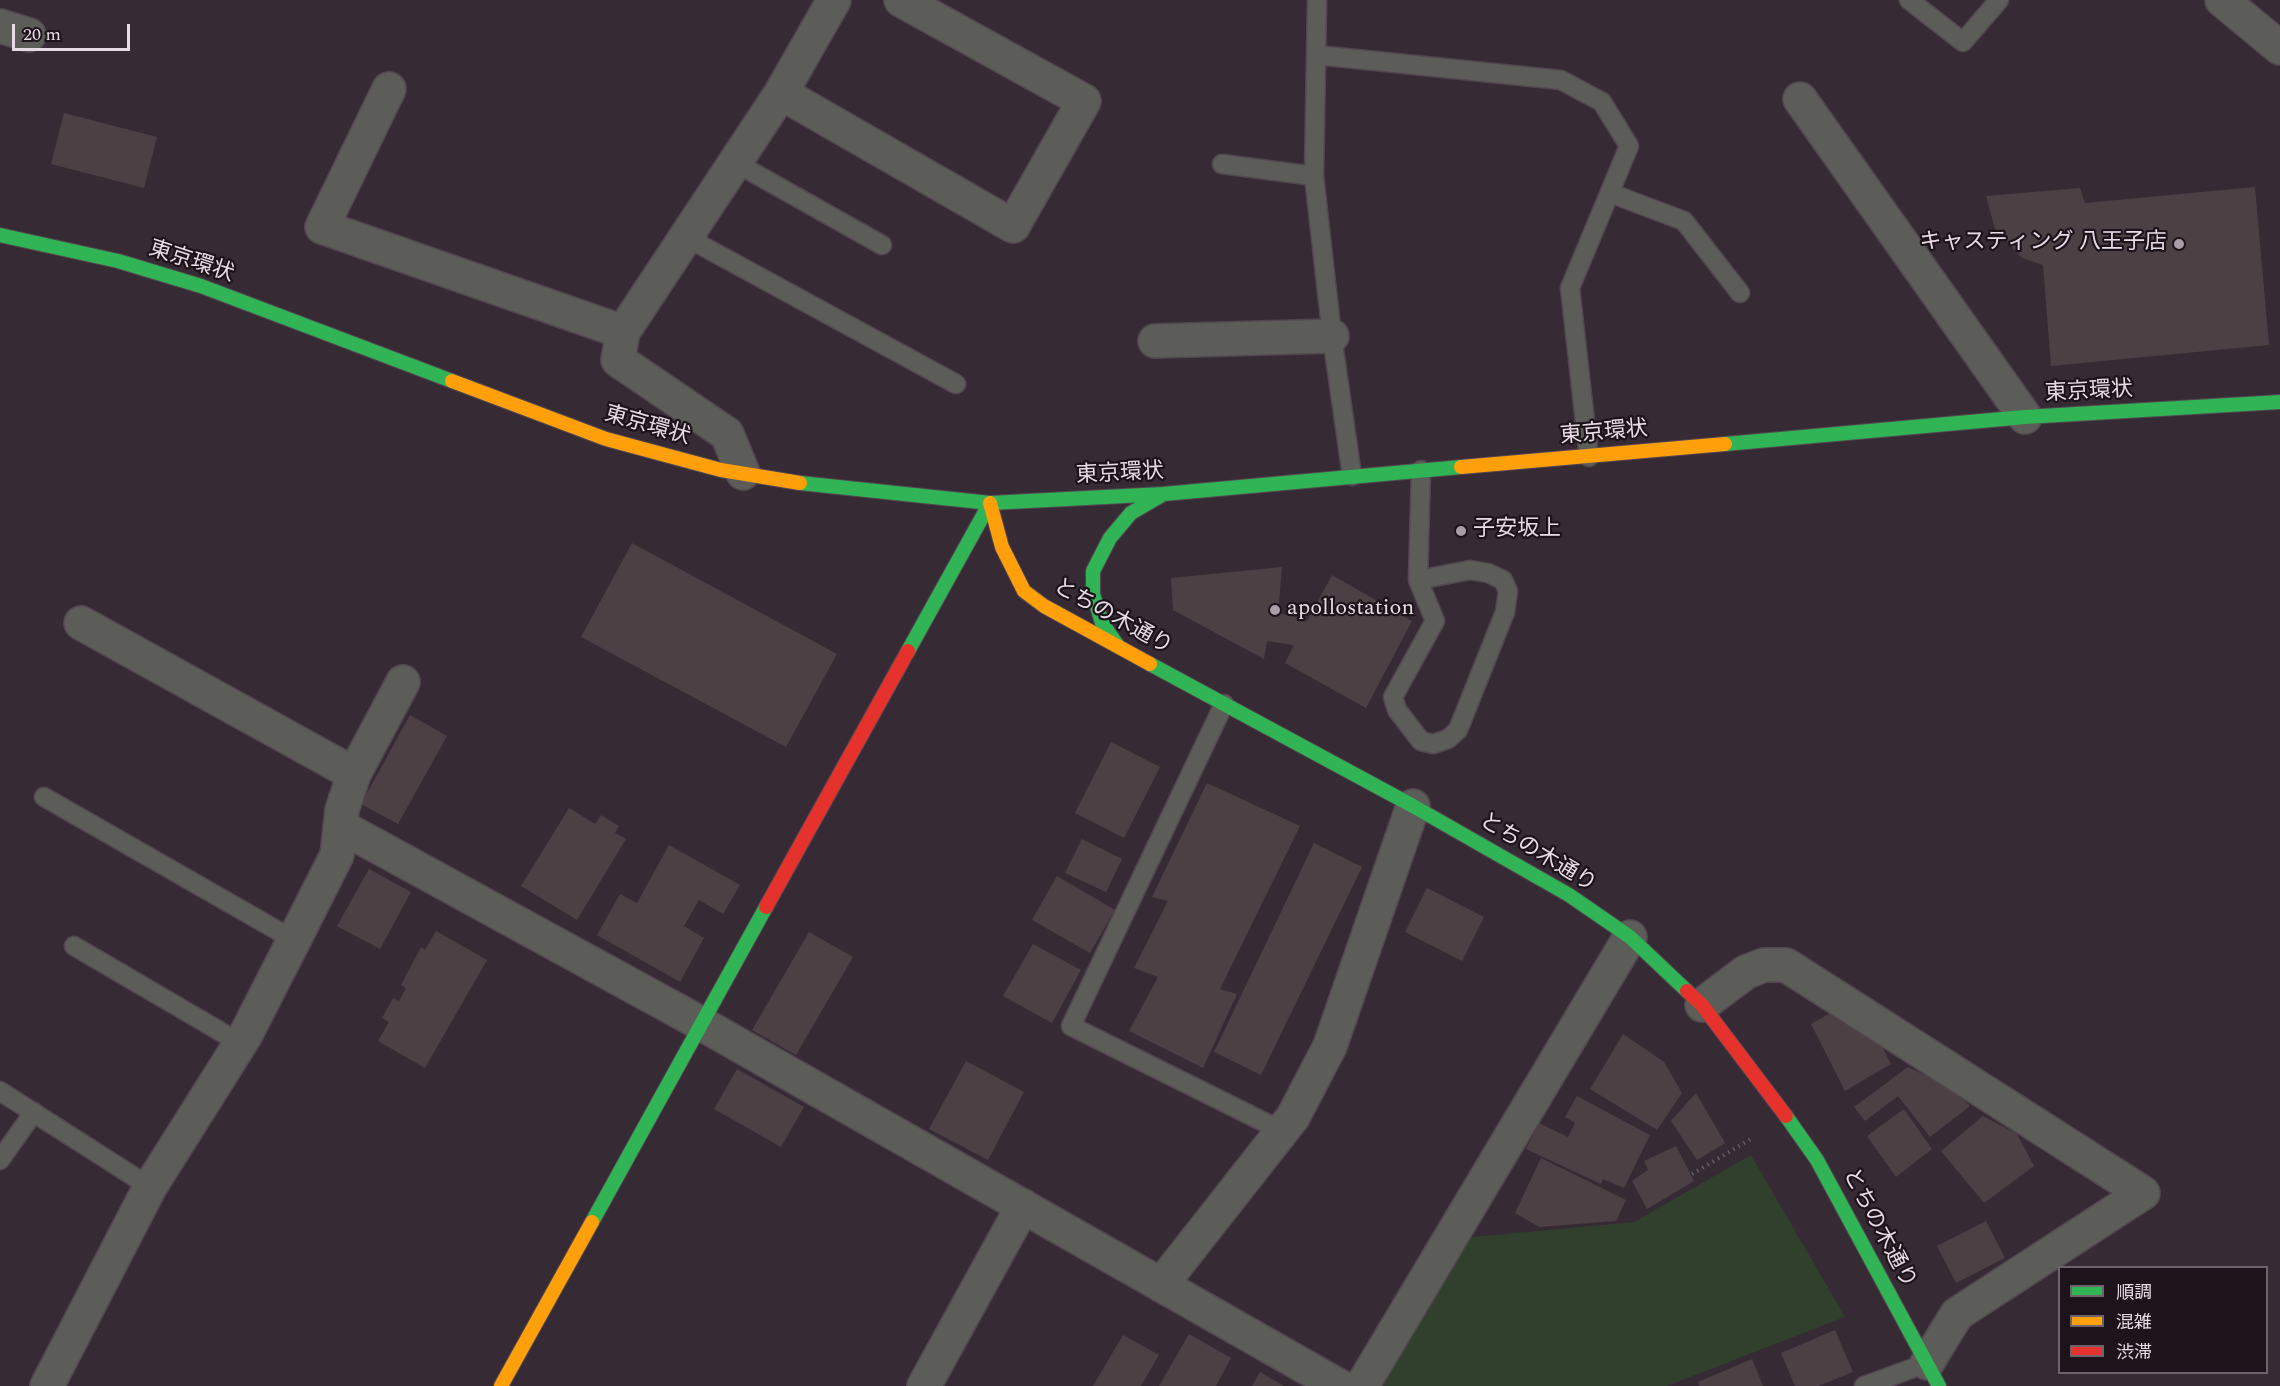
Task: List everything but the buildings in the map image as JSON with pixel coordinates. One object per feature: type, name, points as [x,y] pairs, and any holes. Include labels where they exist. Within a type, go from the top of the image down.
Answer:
[{"type":"main road","name":"東京環状","points":[[0,235],[118,261],[201,286],[606,439],[721,470],[821,487],[990,503],[1163,494],[2025,417],[2280,402]]},
{"type":"main road","points":[[1118,646],[1102,623],[1093,594],[1093,571],[1110,538],[1131,513],[1163,494]]},
{"type":"main road","name":"とちの木通り","points":[[990,503],[1002,547],[1024,591],[1044,606],[1413,806],[1569,895],[1630,937],[1702,1005],[1766,1088],[1817,1160],[1933,1375]]},
{"type":"main road","points":[[501,1386],[990,503]]},
{"type":"street","points":[[743,473],[727,434],[618,360],[623,332],[782,93],[834,0]]},
{"type":"street","points":[[782,93],[1013,226],[1084,101],[901,0]]},
{"type":"street","points":[[2222,0],[2280,48]]},
{"type":"street","points":[[389,89],[322,227],[623,332]]},
{"type":"street","points":[[1800,99],[2025,417]]},
{"type":"street","points":[[1155,341],[1332,336]]},
{"type":"street","points":[[81,623],[354,774]]},
{"type":"street","points":[[46,1386],[150,1187],[240,1044],[294,940],[337,855],[342,810],[354,774],[403,682]]},
{"type":"street","points":[[1161,1285],[1293,1117],[1330,1046],[1413,806]]},
{"type":"street","points":[[340,826],[702,1024],[1339,1386]]},
{"type":"street","points":[[1362,1386],[1630,937]]},
{"type":"street","points":[[1702,1005],[1746,972],[1764,965],[1786,966],[2144,1193],[1957,1314],[1933,1375]]},
{"type":"street","points":[[924,1386],[1023,1206]]},
{"type":"lane","points":[[1317,0],[1314,176],[1332,336],[1352,476]]},
{"type":"lane","points":[[1909,0],[1963,42],[1999,0]]},
{"type":"lane","points":[[1317,55],[1561,80],[1602,102],[1629,146],[1570,288],[1589,457]]},
{"type":"lane","points":[[736,163],[882,245]]},
{"type":"lane","points":[[1222,164],[1314,176]]},
{"type":"lane","points":[[1610,193],[1684,221],[1740,292]]},
{"type":"lane","points":[[686,237],[956,384]]},
{"type":"lane","points":[[1418,580],[1470,570],[1488,573],[1503,580],[1508,591],[1505,612],[1458,730],[1448,739],[1433,744],[1421,741],[1397,710],[1393,697],[1435,621],[1418,580],[1421,470]]},
{"type":"lane","points":[[1224,704],[1071,1026],[1282,1131]]},
{"type":"lane","points":[[44,797],[294,940]]},
{"type":"lane","points":[[74,946],[240,1044]]},
{"type":"lane","points":[[0,1090],[150,1187]]},
{"type":"lane","points":[[0,1160],[34,1112]]},
{"type":"lane","points":[[1864,1386],[1933,1375]]},
{"type":"path","points":[[1692,1174],[1751,1139]]},
{"type":"green space","points":[[1751,1155],[1845,1317],[1667,1386],[1384,1386],[1383,1381],[1472,1237],[1634,1222]]},
{"type":"traffic: fast","points":[[0,235],[118,261],[201,286],[452,381]]},
{"type":"traffic: fast","points":[[1725,444],[2025,417],[2280,402]]},
{"type":"traffic: fast","points":[[800,483],[990,503],[1163,494],[1461,467]]},
{"type":"traffic: fast","points":[[1118,646],[1102,623],[1093,594],[1093,571],[1110,538],[1131,513],[1162,495]]},
{"type":"traffic: fast","points":[[908,651],[990,503]]},
{"type":"traffic: fast","points":[[1150,664],[1413,806],[1569,895],[1630,937],[1687,991]]},
{"type":"traffic: fast","points":[[592,1222],[766,907]]},
{"type":"traffic: fast","points":[[1786,1116],[1817,1160],[1939,1386]]},
{"type":"traffic: slow","points":[[452,381],[606,439],[721,470],[800,483]]},
{"type":"traffic: slow","points":[[1461,467],[1725,444]]},
{"type":"traffic: slow","points":[[990,503],[1002,547],[1024,591],[1044,606],[1150,664]]},
{"type":"traffic: slow","points":[[501,1386],[592,1222]]},
{"type":"traffic: jam","points":[[766,907],[908,651]]},
{"type":"traffic: jam","points":[[1687,991],[1702,1005],[1786,1116]]},
{"type":"place","name":"キャスティング 八王子店","points":[[2179,244]]},
{"type":"place","name":"子安坂上","points":[[1461,531]]},
{"type":"place","name":"apollostation","points":[[1275,610]]}]
